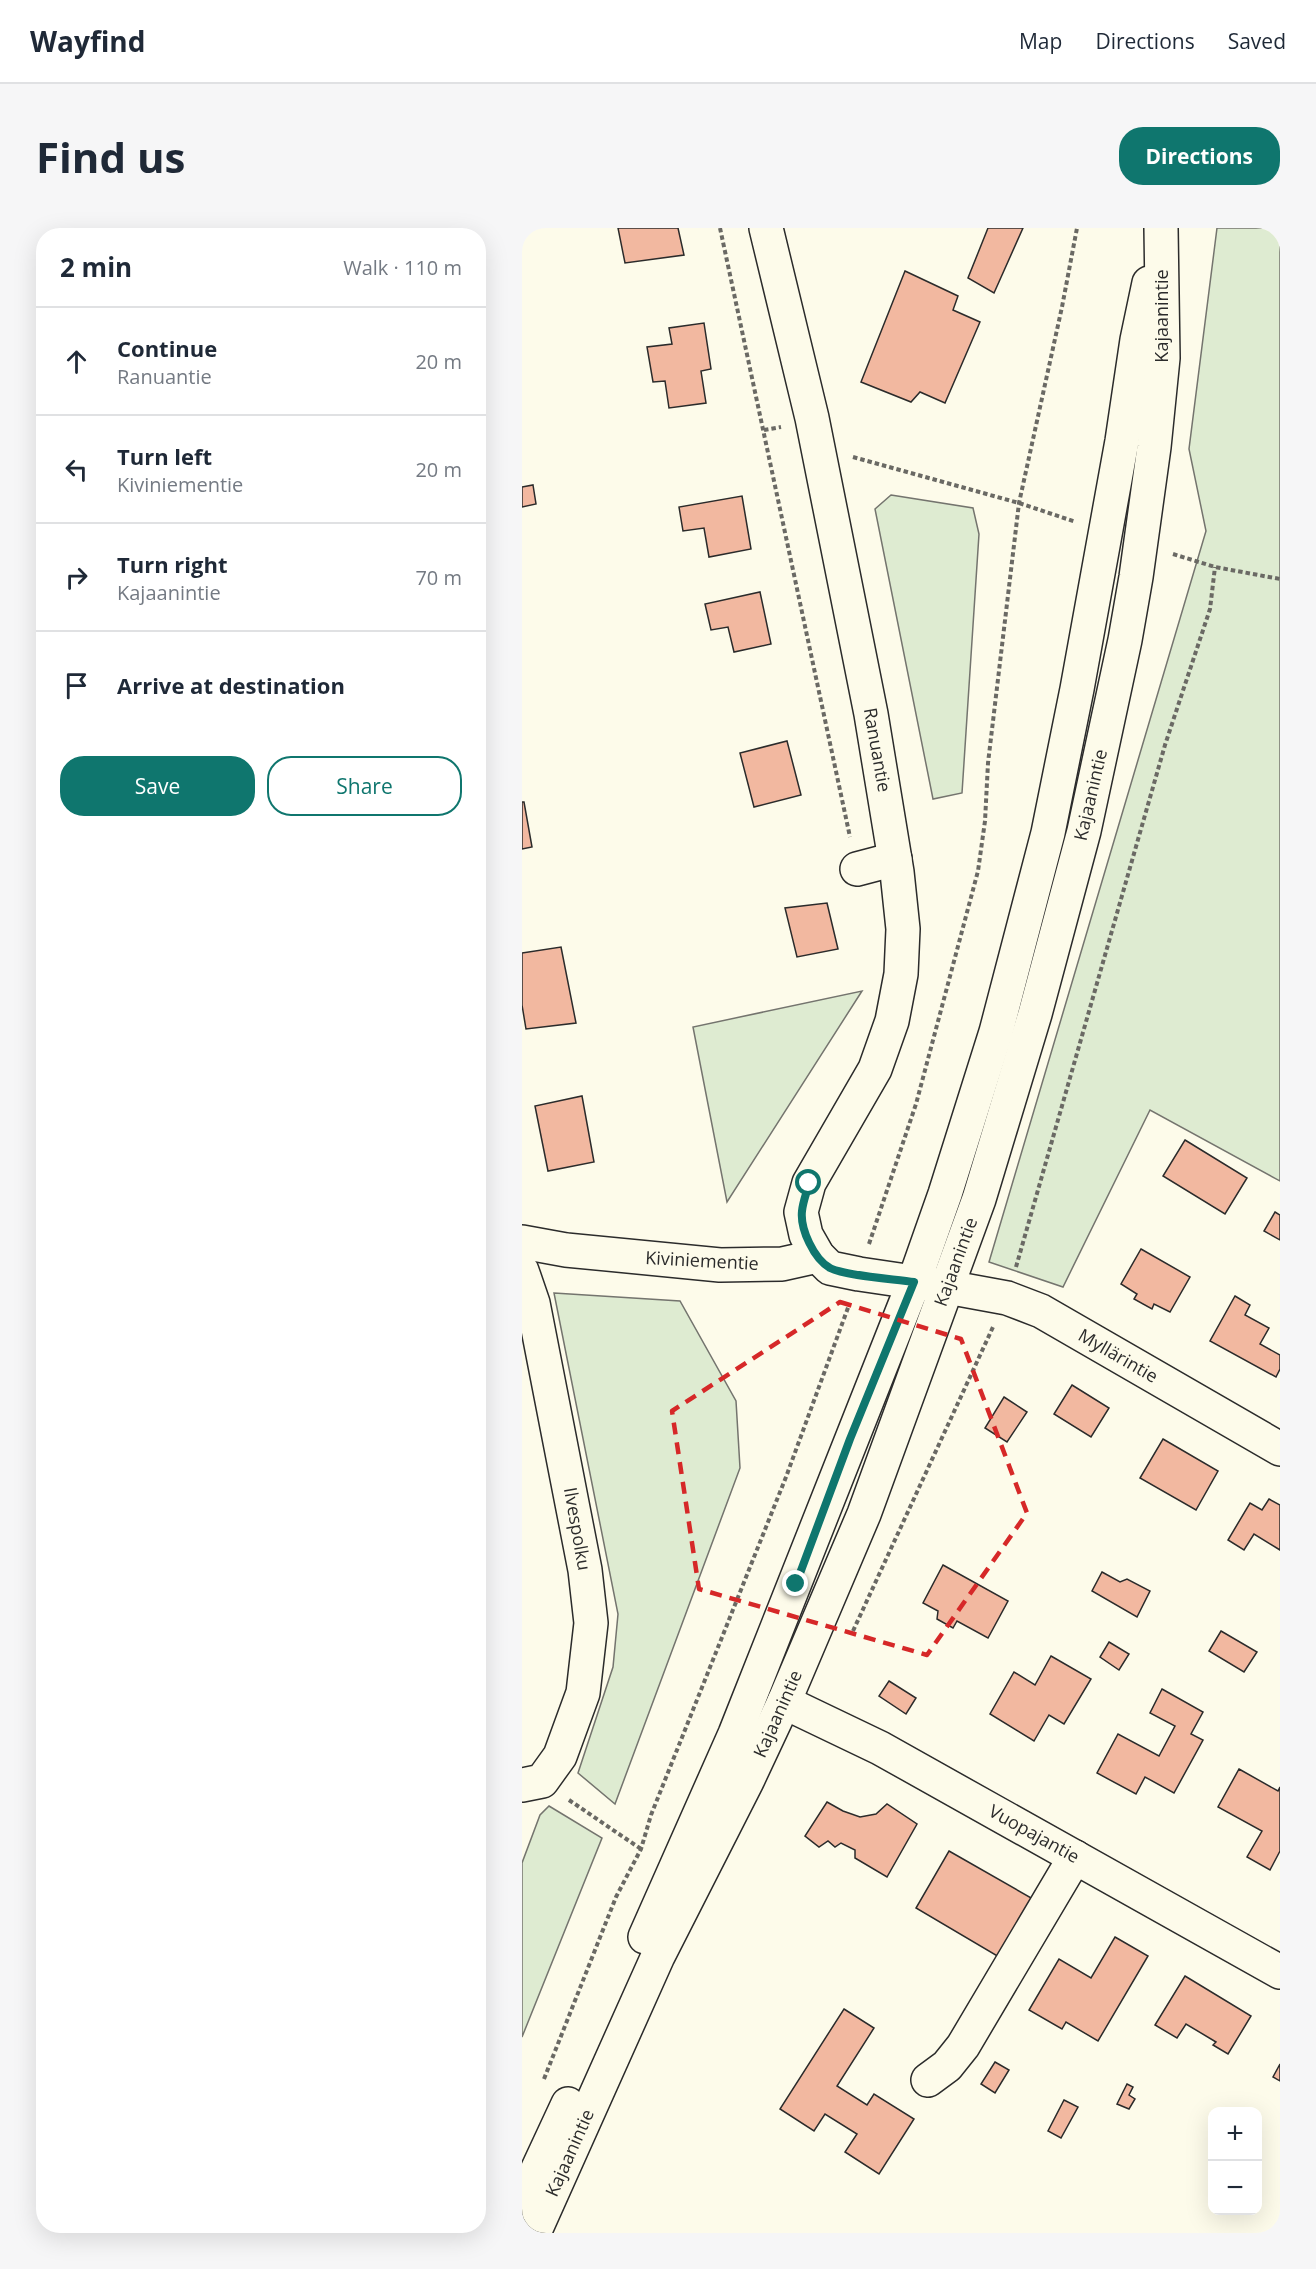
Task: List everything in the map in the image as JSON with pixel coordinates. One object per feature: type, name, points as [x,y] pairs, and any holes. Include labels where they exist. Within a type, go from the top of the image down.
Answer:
[{"type":"main road","name":"Ranuantie","points":[[766,228],[812,418],[871,714],[895,859],[903,929],[901,974],[896,1002],[892,1021],[875,1069],[809,1183],[801,1212],[806,1234],[818,1256]]},
{"type":"main road","name":"Kajaanintie","points":[[522,2203],[647,1933],[735,1734],[914,1282],[945,1194],[996,1032],[1048,833],[1122,441],[1137,340],[1161,228]]},
{"type":"main road","name":"Kajaanintie","points":[[534,2233],[658,1956],[747,1781],[784,1702],[864,1514],[979,1199],[1035,1014],[1084,831],[1125,640],[1155,447],[1163,358],[1161,228]]},
{"type":"main road","points":[[857,869],[895,859]]},
{"type":"main road","name":"Kiviniementie","points":[[522,1242],[566,1250],[720,1265],[782,1264],[818,1256]]},
{"type":"main road","points":[[818,1256],[830,1268],[947,1287]]},
{"type":"main road","name":"Ilvespolku","points":[[522,1271],[533,1303],[585,1570],[591,1623],[583,1692],[560,1756],[532,1783]]},
{"type":"main road","name":"Myllärintie","points":[[947,1287],[1007,1298],[1041,1311],[1280,1449]]},
{"type":"main road","name":"Vuopajantie","points":[[784,1702],[880,1748],[1280,1972]]},
{"type":"main road","points":[[928,2080],[947,2066],[963,2046],[1075,1857]]},
{"type":"path","points":[[720,228],[857,869]]},
{"type":"path","points":[[872,1236],[916,1104],[978,871],[986,821],[988,763],[1019,503],[1077,228]]},
{"type":"path","points":[[765,430],[787,426]]},
{"type":"path","points":[[853,457],[1019,503],[1078,523]]},
{"type":"path","points":[[1167,552],[1215,567],[1280,579]]},
{"type":"path","points":[[848,1641],[1007,1298],[1165,745],[1210,609],[1215,567]]},
{"type":"path","points":[[543,2081],[616,1897],[641,1849],[651,1815],[762,1538],[843,1323]]},
{"type":"path","points":[[532,1783],[641,1849]]},
{"type":"highlighted area","points":[[840,1302],[961,1339],[1027,1513],[927,1655],[699,1589],[672,1411]]},
{"type":"green space","points":[[1217,228],[1280,228],[1280,1181],[1150,1110],[1063,1287],[989,1262],[1206,531],[1189,449]]},
{"type":"green space","points":[[891,495],[973,508],[979,534],[962,793],[933,799],[875,509]]},
{"type":"green space","points":[[862,991],[727,1202],[693,1027]]},
{"type":"green space","points":[[554,1293],[680,1301],[736,1401],[740,1468],[615,1804],[578,1773],[613,1667],[618,1614]]},
{"type":"green space","points":[[549,1806],[602,1838],[522,2037],[522,1863],[540,1815]]},
{"type":"building","points":[[618,228],[678,228],[684,255],[625,263]]},
{"type":"building","points":[[988,228],[1023,228],[994,293],[968,278]]},
{"type":"building","points":[[905,271],[958,296],[953,310],[980,322],[945,403],[920,392],[911,402],[861,382]]},
{"type":"building","points":[[704,323],[711,369],[701,371],[706,403],[669,408],[665,381],[653,382],[647,347],[672,344],[669,328]]},
{"type":"building","points":[[533,485],[536,504],[522,507],[522,487]]},
{"type":"building","points":[[742,496],[751,549],[709,557],[704,528],[683,531],[679,507]]},
{"type":"building","points":[[760,592],[771,644],[734,652],[728,627],[711,630],[705,604]]},
{"type":"building","points":[[787,741],[801,795],[754,807],[740,753]]},
{"type":"building","points":[[522,802],[524,802],[532,847],[522,849]]},
{"type":"building","points":[[827,903],[838,949],[797,957],[785,908]]},
{"type":"building","points":[[561,947],[576,1023],[526,1029],[522,1005],[522,953]]},
{"type":"building","points":[[582,1096],[594,1162],[548,1171],[535,1106]]},
{"type":"building","points":[[1185,1140],[1247,1178],[1225,1214],[1163,1176]]},
{"type":"building","points":[[1275,1212],[1280,1215],[1280,1240],[1264,1231]]},
{"type":"building","points":[[1141,1249],[1190,1277],[1170,1312],[1154,1304],[1152,1309],[1134,1299],[1137,1294],[1121,1284]]},
{"type":"building","points":[[1235,1296],[1250,1305],[1245,1315],[1269,1328],[1260,1344],[1280,1355],[1280,1369],[1276,1377],[1210,1341]]},
{"type":"building","points":[[1072,1385],[1109,1408],[1091,1437],[1054,1414]]},
{"type":"building","points":[[1004,1397],[1027,1412],[1007,1442],[985,1428]]},
{"type":"building","points":[[1163,1439],[1218,1471],[1196,1510],[1140,1478]]},
{"type":"building","points":[[1269,1499],[1280,1505],[1280,1550],[1254,1534],[1244,1550],[1228,1540],[1250,1503],[1262,1510]]},
{"type":"building","points":[[943,1565],[1008,1601],[988,1638],[957,1621],[953,1628],[937,1619],[938,1611],[923,1603]]},
{"type":"building","points":[[1102,1572],[1120,1582],[1127,1579],[1150,1591],[1137,1617],[1092,1591]]},
{"type":"building","points":[[1221,1631],[1257,1652],[1244,1672],[1209,1651]]},
{"type":"building","points":[[1109,1642],[1129,1654],[1119,1670],[1100,1657]]},
{"type":"building","points":[[1051,1656],[1091,1679],[1064,1724],[1049,1715],[1034,1741],[990,1714],[1014,1672],[1035,1685]]},
{"type":"building","points":[[889,1681],[916,1698],[906,1714],[879,1696]]},
{"type":"building","points":[[1162,1689],[1203,1712],[1191,1734],[1203,1740],[1174,1793],[1145,1777],[1136,1794],[1097,1773],[1118,1734],[1159,1756],[1175,1726],[1150,1713]]},
{"type":"building","points":[[1239,1769],[1278,1791],[1280,1787],[1280,1851],[1270,1870],[1247,1857],[1262,1831],[1218,1807]]},
{"type":"building","points":[[827,1802],[860,1817],[876,1814],[887,1804],[917,1824],[887,1877],[855,1858],[855,1850],[841,1843],[835,1847],[828,1841],[819,1847],[805,1836]]},
{"type":"building","points":[[949,1851],[1033,1899],[999,1957],[916,1908]]},
{"type":"building","points":[[1115,1937],[1148,1956],[1098,2041],[1066,2022],[1062,2029],[1029,2010],[1059,1959],[1091,1978]]},
{"type":"building","points":[[1185,1976],[1251,2016],[1228,2054],[1213,2045],[1216,2042],[1186,2024],[1177,2038],[1155,2025]]},
{"type":"building","points":[[844,2009],[874,2028],[837,2086],[867,2105],[874,2094],[914,2119],[879,2174],[845,2152],[857,2134],[825,2114],[814,2131],[780,2109]]},
{"type":"building","points":[[995,2062],[1009,2070],[995,2093],[981,2084]]},
{"type":"building","points":[[1280,2064],[1280,2081],[1273,2077]]},
{"type":"building","points":[[1127,2084],[1133,2087],[1129,2095],[1135,2099],[1129,2109],[1117,2104]]},
{"type":"building","points":[[1064,2100],[1078,2107],[1061,2138],[1048,2131]]},
{"type":"route","points":[[796,1584],[850,1439],[914,1282],[830,1268],[818,1256],[806,1234],[801,1212],[809,1183]]}]
